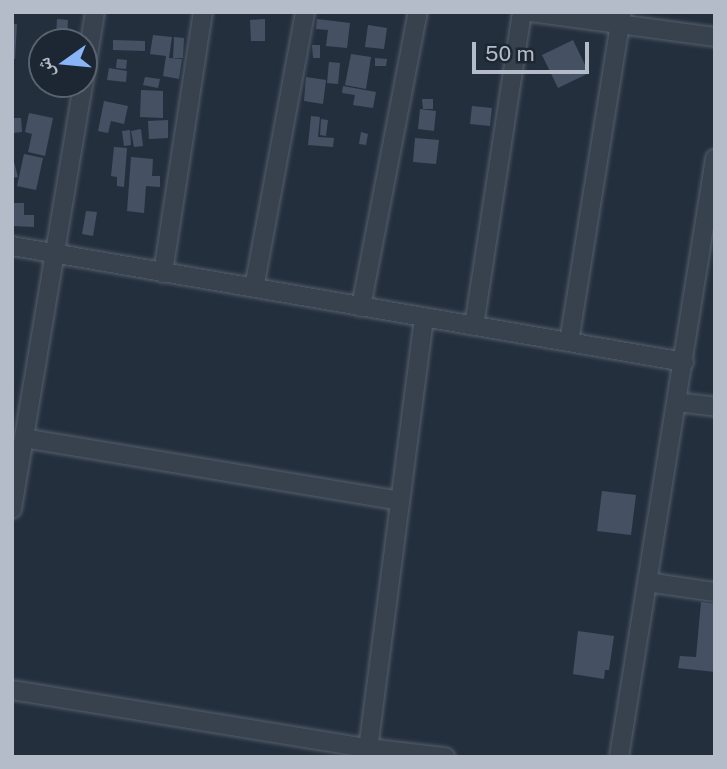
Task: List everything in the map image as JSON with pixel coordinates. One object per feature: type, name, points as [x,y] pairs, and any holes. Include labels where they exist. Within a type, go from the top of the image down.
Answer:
[{"type":"street","points":[[163,273],[203,12]]},
{"type":"street","points":[[254,288],[305,12]]},
{"type":"street","points":[[361,307],[418,12]]},
{"type":"street","points":[[474,326],[522,12]]},
{"type":"street","points":[[530,12],[621,18],[715,37]]},
{"type":"street","points":[[569,342],[621,18]]},
{"type":"street","points":[[12,509],[81,98]]},
{"type":"street","points":[[619,757],[711,211],[715,159]]},
{"type":"street","points":[[12,247],[684,362]]},
{"type":"street","points":[[368,752],[424,318]]},
{"type":"street","points":[[677,402],[715,407]]},
{"type":"street","points":[[24,438],[400,501]]},
{"type":"street","points":[[648,582],[715,592]]},
{"type":"street","points":[[12,690],[368,752],[444,757]]},
{"type":"building","points":[[57,19],[68,20],[68,28],[57,28]]},
{"type":"building","points":[[265,19],[265,41],[251,41],[250,20]]},
{"type":"building","points":[[317,19],[350,23],[347,48],[326,46],[328,30],[316,29]]},
{"type":"building","points":[[12,24],[17,24],[15,59],[12,59]]},
{"type":"building","points":[[368,25],[387,28],[384,49],[365,47]]},
{"type":"building","points":[[153,35],[172,37],[169,58],[182,59],[179,79],[163,76],[166,56],[150,54]]},
{"type":"building","points":[[174,37],[184,38],[183,58],[173,58]]},
{"type":"building","points":[[113,40],[145,41],[145,51],[113,50]]},
{"type":"building","points":[[573,40],[589,73],[558,88],[542,55]]},
{"type":"building","points":[[312,45],[320,45],[320,58],[313,58]]},
{"type":"building","points":[[351,54],[371,57],[366,89],[345,85]]},
{"type":"building","points":[[375,58],[387,59],[386,66],[375,66]]},
{"type":"building","points":[[117,59],[127,60],[126,69],[116,68]]},
{"type":"building","points":[[329,62],[340,63],[338,84],[327,83]]},
{"type":"building","points":[[109,68],[127,71],[126,82],[107,80]]},
{"type":"building","points":[[145,77],[160,79],[158,88],[143,85]]},
{"type":"building","points":[[306,77],[326,80],[323,104],[304,101]]},
{"type":"building","points":[[343,86],[376,92],[373,108],[353,105],[355,95],[342,93]]},
{"type":"building","points":[[141,90],[163,91],[163,118],[140,117]]},
{"type":"building","points":[[422,99],[433,99],[433,109],[423,109]]},
{"type":"building","points":[[104,101],[128,106],[124,124],[111,121],[108,133],[98,131]]},
{"type":"building","points":[[472,106],[492,108],[490,126],[470,124]]},
{"type":"building","points":[[420,109],[436,111],[434,131],[418,129]]},
{"type":"building","points":[[29,113],[53,118],[45,156],[28,152],[32,134],[25,132]]},
{"type":"building","points":[[311,116],[320,117],[318,137],[334,138],[333,147],[308,145]]},
{"type":"building","points":[[12,118],[21,118],[22,132],[12,133]]},
{"type":"building","points":[[321,119],[328,120],[326,136],[320,135]]},
{"type":"building","points":[[168,120],[168,138],[149,139],[148,121]]},
{"type":"building","points":[[141,129],[143,146],[134,147],[131,131]]},
{"type":"building","points":[[130,130],[131,145],[124,146],[122,131]]},
{"type":"building","points":[[361,132],[368,134],[366,145],[359,144]]},
{"type":"building","points":[[415,138],[439,140],[436,164],[413,162]]},
{"type":"building","points":[[114,147],[127,148],[124,187],[117,186],[117,177],[111,176]]},
{"type":"building","points":[[12,154],[18,177],[12,178]]},
{"type":"building","points":[[24,154],[43,158],[36,190],[17,186]]},
{"type":"building","points":[[131,157],[153,159],[152,176],[160,176],[160,187],[146,186],[144,213],[127,211]]},
{"type":"building","points":[[12,203],[24,203],[24,215],[34,215],[34,227],[12,226]]},
{"type":"building","points":[[86,211],[97,212],[93,236],[82,234]]},
{"type":"building","points":[[602,491],[636,495],[631,535],[597,531]]},
{"type":"building","points":[[701,602],[715,604],[715,672],[678,668],[680,656],[696,657]]},
{"type":"building","points":[[578,631],[614,636],[609,670],[605,670],[604,679],[573,674]]}]
